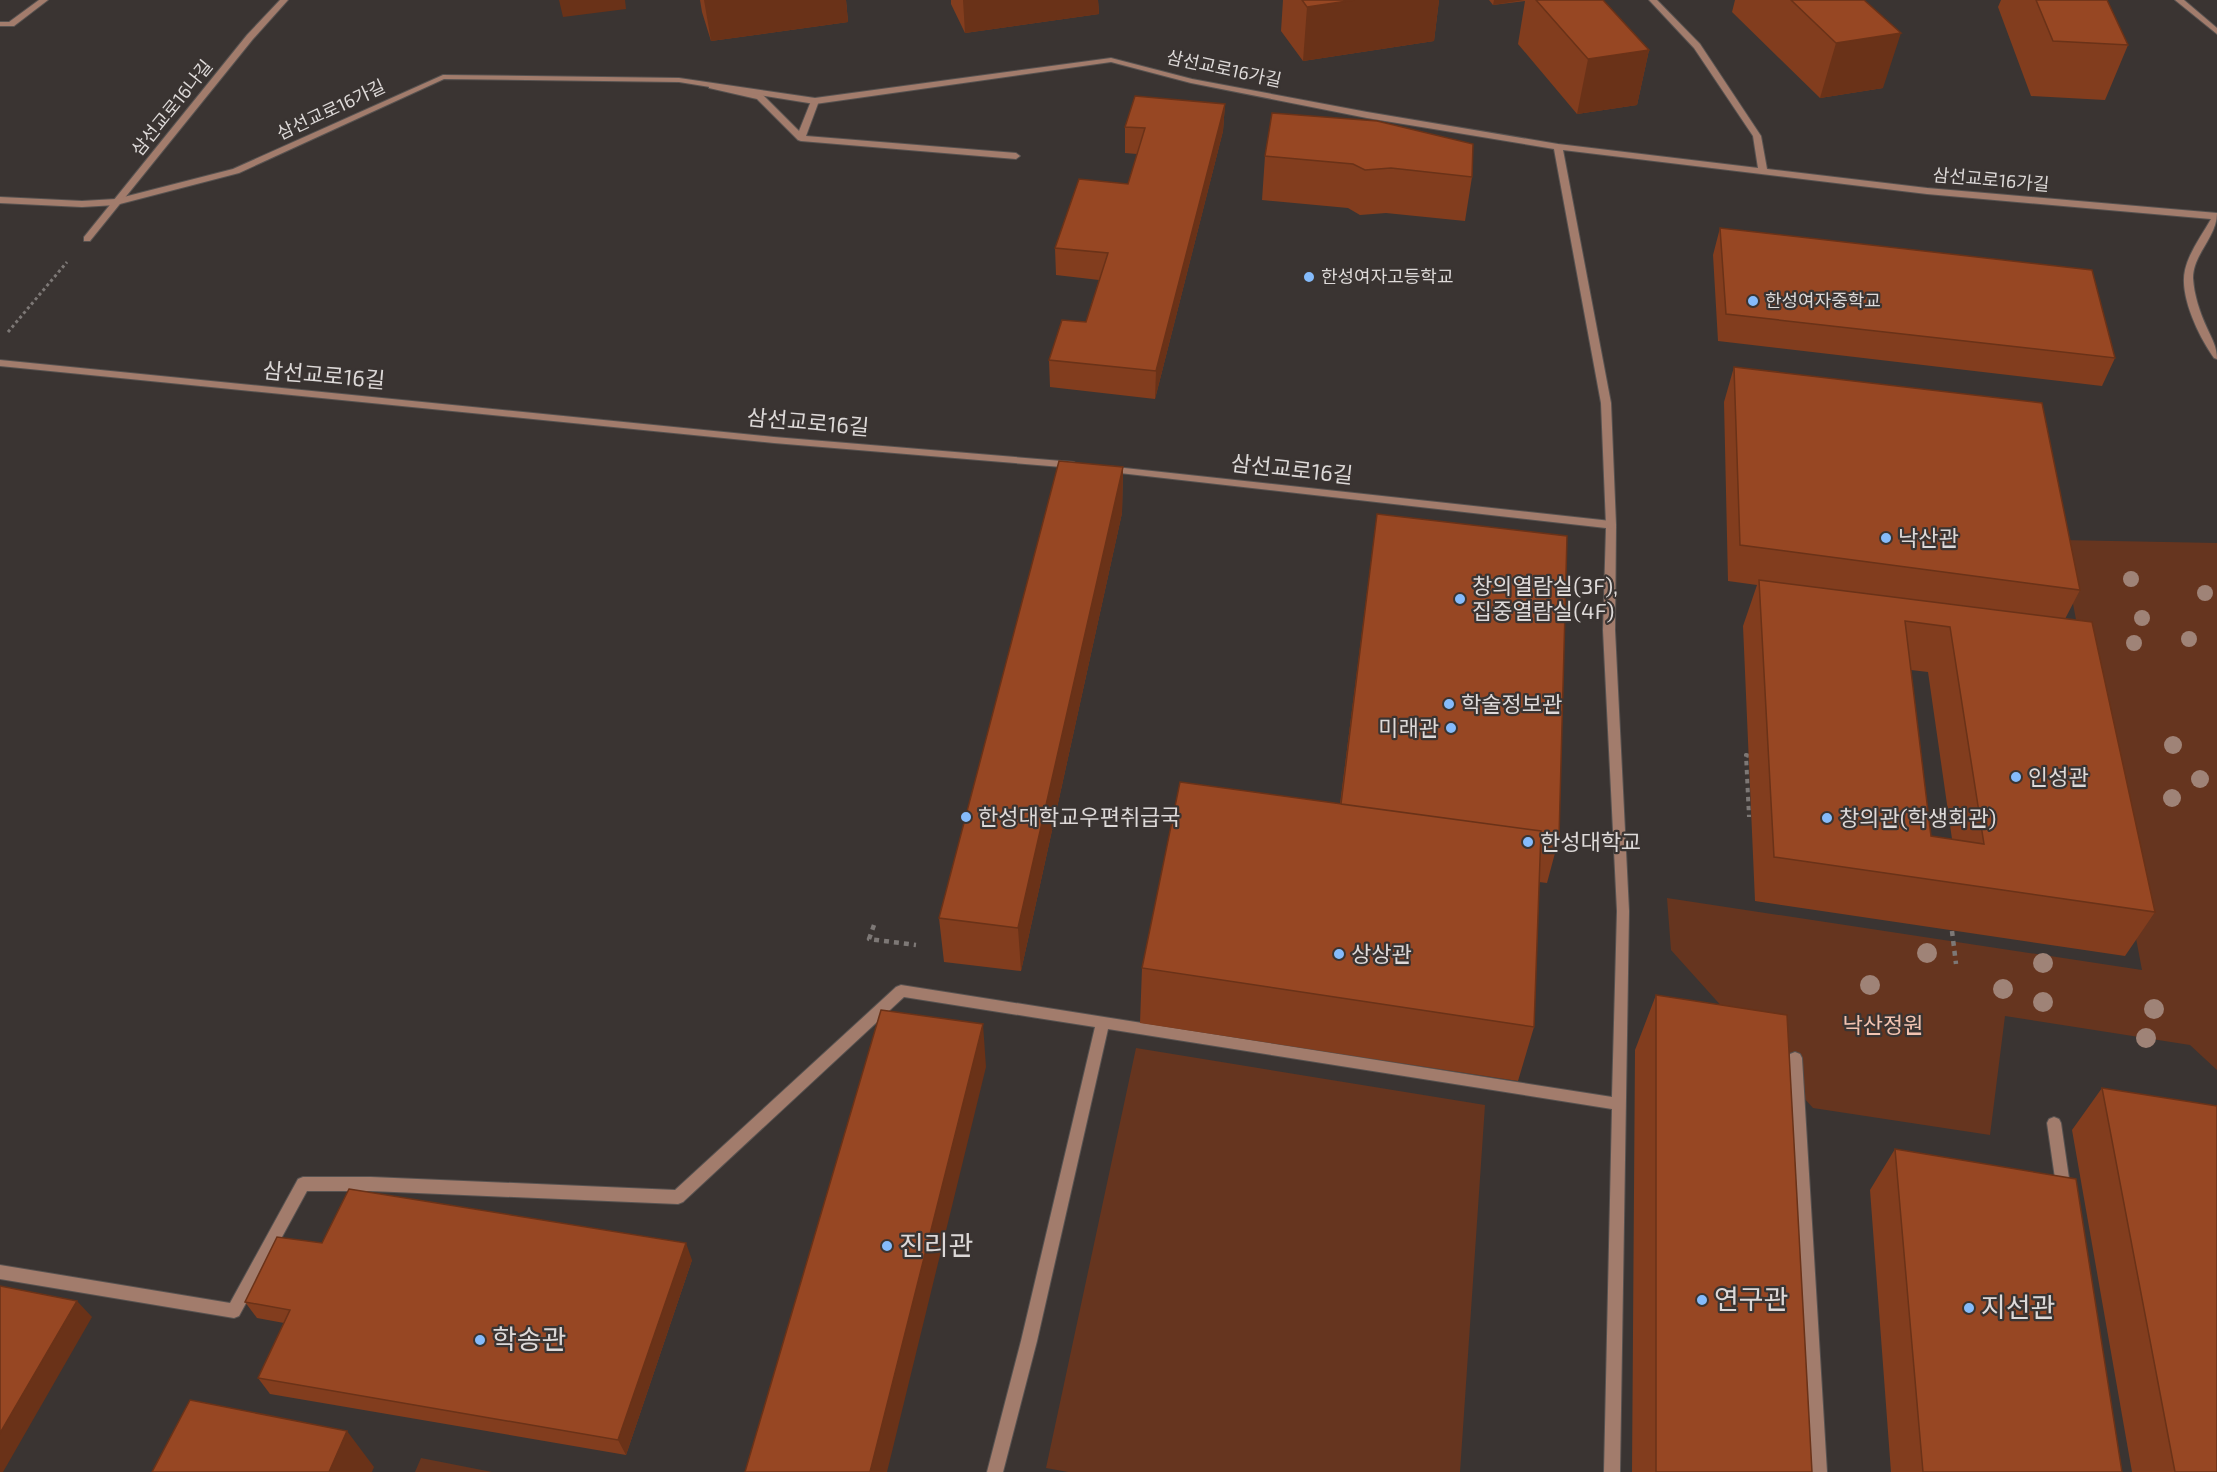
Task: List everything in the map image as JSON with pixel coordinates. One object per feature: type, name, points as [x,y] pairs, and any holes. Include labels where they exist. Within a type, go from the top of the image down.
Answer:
[{"type":"street","points":[[0,24],[11,24],[44,0]]},
{"type":"street","name":"삼선교로16나길","points":[[87,239],[250,38],[284,0]]},
{"type":"street","points":[[1653,0],[1697,46],[1756,136],[1763,171]]},
{"type":"street","points":[[2178,0],[2217,32]]},
{"type":"street","name":"삼선교로16가길","points":[[0,200],[82,204],[117,202],[236,171],[443,77],[679,80],[815,100],[1111,60],[1238,90],[1558,147],[1927,191],[2217,216]]},
{"type":"street","name":"삼선교로16가길","points":[[679,80],[760,97],[801,138]]},
{"type":"street","points":[[815,100],[801,138],[1016,156]]},
{"type":"street","points":[[1558,147],[1606,403],[1611,525],[1610,630],[1623,911],[1612,1472]]},
{"type":"street","points":[[2217,216],[2189,271],[2194,308],[2210,347],[2217,356]]},
{"type":"street","name":"삼선교로16길","points":[[0,363],[774,440],[1082,466]]},
{"type":"street","name":"삼선교로16길","points":[[1093,467],[1611,525]]},
{"type":"street","points":[[0,1272],[234,1311],[303,1184],[371,1184],[678,1197],[902,990],[1619,1104]]},
{"type":"street","points":[[995,1472],[1029,1341],[1103,1022]]},
{"type":"street","points":[[1795,1058],[1819,1472]]},
{"type":"street","points":[[2054,1123],[2066,1204]]},
{"type":"path","points":[[7,333],[87,239]]},
{"type":"path","points":[[1749,756],[1746,755],[1749,817]]},
{"type":"path","points":[[874,925],[869,939],[916,945]]},
{"type":"path","points":[[1952,931],[1956,964]]},
{"type":"green space","name":"낙산정원","points":[[2061,540],[2217,543],[2217,1070],[2190,1045],[2005,1016],[1990,1135],[1813,1108],[1671,950],[1667,898],[2142,970]]},
{"type":"green space","points":[[1136,1048],[1485,1105],[1460,1472],[1068,1472],[1046,1468]]},
{"type":"green space","points":[[421,1458],[492,1472],[415,1472]]},
{"type":"building","points":[[1302,0],[1354,0],[1307,7]]},
{"type":"building","points":[[1536,0],[1603,0],[1649,50],[1588,59]]},
{"type":"building","points":[[1791,0],[1864,0],[1901,33],[1836,43]]},
{"type":"building","points":[[2036,0],[2107,0],[2128,45],[2053,41]]},
{"type":"building","points":[[1135,96],[1225,104],[1156,371],[1049,360],[1062,320],[1086,322],[1108,253],[1055,248],[1079,179],[1128,184],[1145,128],[1125,127]]},
{"type":"building","points":[[1272,113],[1377,121],[1473,144],[1472,177],[1391,168],[1365,170],[1353,164],[1265,156]]},
{"type":"building","points":[[1720,228],[2092,270],[2115,358],[1726,314]]},
{"type":"building","name":"낙산관","points":[[1734,367],[2042,403],[2080,590],[1740,545]]},
{"type":"building","points":[[1059,461],[1123,467],[1018,928],[939,918]]},
{"type":"building","name":"미래관","points":[[1377,514],[1567,536],[1559,838],[1541,836],[1541,831],[1341,804]]},
{"type":"building","points":[[1759,580],[2092,622],[2155,912],[1774,857]],"holes":[[[1905,621],[1950,627],[1984,844],[1931,836]]]},
{"type":"building","name":"상상관","points":[[1180,782],[1541,831],[1534,1027],[1142,968]]},
{"type":"building","name":"연구관","points":[[1656,995],[1787,1015],[1812,1472],[1656,1472]]},
{"type":"building","name":"진리관","points":[[881,1010],[983,1024],[870,1472],[745,1472]]},
{"type":"building","points":[[2102,1088],[2217,1106],[2217,1472],[2175,1472]]},
{"type":"building","name":"지선관","points":[[1895,1149],[2076,1179],[2122,1472],[1923,1472]]},
{"type":"building","name":"학송관","points":[[349,1189],[686,1243],[618,1440],[258,1378],[290,1310],[245,1302],[277,1237],[322,1243]]},
{"type":"building","points":[[0,1286],[77,1301],[0,1433]]},
{"type":"building","points":[[190,1400],[347,1431],[329,1472],[152,1472]]},
{"type":"place","name":"한성여자고등학교","points":[[1309,277]]},
{"type":"place","name":"한성여자중학교","points":[[1753,301]]},
{"type":"place","name":"낙산관","points":[[1886,538]]},
{"type":"place","name":"창의열람실(3F), 집중열람실(4F)","points":[[1460,599]]},
{"type":"place","name":"학술정보관","points":[[1449,704]]},
{"type":"place","name":"미래관","points":[[1451,728]]},
{"type":"place","name":"인성관","points":[[2016,777]]},
{"type":"place","name":"한성대학교우편취급국","points":[[966,817]]},
{"type":"place","name":"창의관(학생회관)","points":[[1827,818]]},
{"type":"place","name":"한성대학교","points":[[1528,842]]},
{"type":"place","name":"상상관","points":[[1339,954]]},
{"type":"place","name":"진리관","points":[[887,1246]]},
{"type":"place","name":"연구관","points":[[1702,1300]]},
{"type":"place","name":"지선관","points":[[1969,1308]]},
{"type":"place","name":"학송관","points":[[480,1340]]}]
